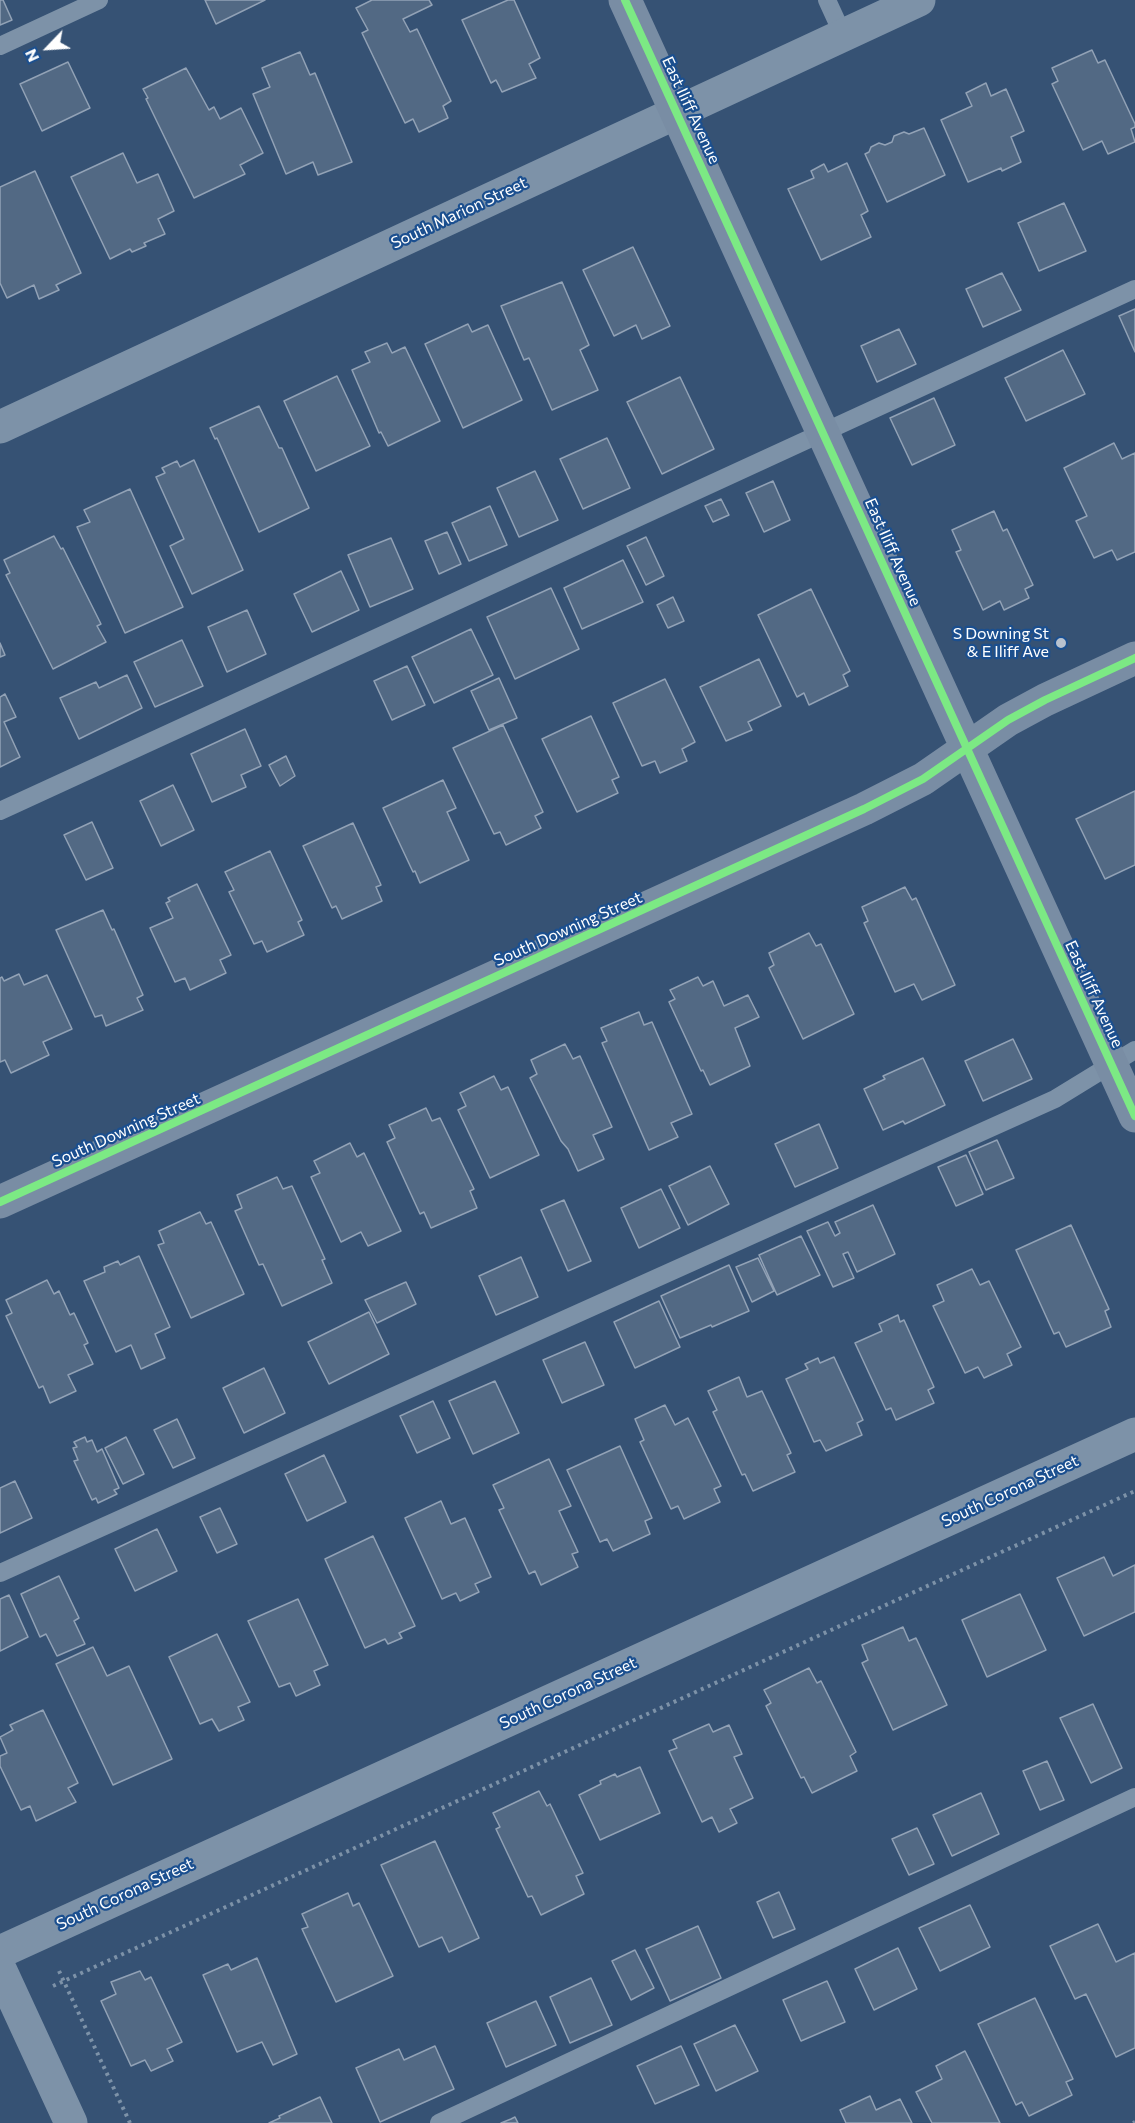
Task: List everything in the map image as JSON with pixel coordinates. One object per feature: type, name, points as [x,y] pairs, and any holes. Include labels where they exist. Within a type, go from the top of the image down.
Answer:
[{"type":"street","name":"East Iliff Avenue","points":[[625,0],[967,748],[1123,1057],[1135,1116]]},
{"type":"street","name":"South Marion Street","points":[[0,427],[919,0]]},
{"type":"street","name":"South Downing Street","points":[[0,1202],[864,809],[923,779],[1008,720],[1135,658]]},
{"type":"street","name":"South Corona Street","points":[[0,1952],[1135,1434]]},
{"type":"street","points":[[0,1969],[71,2123]]},
{"type":"lane","points":[[0,46],[99,0]]},
{"type":"lane","points":[[826,0],[843,35]]},
{"type":"lane","points":[[0,811],[1135,289]]},
{"type":"lane","points":[[0,1573],[1055,1099],[1123,1057]]},
{"type":"lane","points":[[440,2123],[1135,1797]]},
{"type":"path","points":[[45,1990],[1135,1491]]},
{"type":"path","points":[[56,1964],[130,2123]]},
{"type":"building","points":[[0,0],[3,0],[12,20],[0,25]]},
{"type":"building","points":[[205,0],[265,0],[216,24]]},
{"type":"building","points":[[372,0],[429,0],[432,5],[403,19],[410,32],[417,29],[451,101],[443,106],[448,118],[419,132],[413,119],[405,123],[362,33],[368,30],[356,8]]},
{"type":"building","points":[[508,0],[514,0],[540,58],[529,64],[536,78],[502,92],[496,80],[491,83],[462,20]]},
{"type":"building","points":[[1092,50],[1098,63],[1105,60],[1135,124],[1135,127],[1131,129],[1135,142],[1108,154],[1102,141],[1083,150],[1052,84],[1058,81],[1052,68]]},
{"type":"building","points":[[300,52],[310,75],[315,73],[352,162],[318,175],[313,162],[286,174],[253,94],[270,87],[262,68]]},
{"type":"building","points":[[68,62],[90,108],[42,131],[20,84]]},
{"type":"building","points":[[186,68],[209,110],[214,107],[220,119],[241,108],[263,153],[240,165],[245,174],[194,198],[143,89]]},
{"type":"building","points":[[986,83],[991,96],[1006,89],[1024,131],[1011,137],[1021,162],[968,182],[941,120],[972,106],[966,93]]},
{"type":"building","points":[[924,128],[945,175],[887,202],[865,154],[879,143],[885,145],[892,142],[894,136],[904,132],[909,134]]},
{"type":"building","points":[[123,153],[137,183],[158,174],[174,211],[158,219],[165,234],[144,243],[146,246],[132,252],[130,249],[110,259],[71,177]]},
{"type":"building","points":[[847,163],[868,211],[861,215],[871,237],[821,260],[788,189],[814,178],[811,171],[824,164],[828,172]]},
{"type":"building","points":[[35,171],[81,273],[56,285],[59,290],[39,299],[34,285],[7,298],[0,283],[0,187]]},
{"type":"building","points":[[1064,203],[1086,251],[1039,271],[1018,223]]},
{"type":"building","points":[[633,247],[670,326],[642,339],[636,325],[614,336],[583,270]]},
{"type":"building","points":[[1002,273],[1021,310],[983,327],[966,289]]},
{"type":"building","points":[[562,282],[589,345],[580,350],[598,390],[552,410],[529,358],[524,360],[501,306]]},
{"type":"building","points":[[1135,309],[1135,352],[1119,316]]},
{"type":"building","points":[[468,324],[472,332],[488,325],[522,400],[463,428],[425,344]]},
{"type":"building","points":[[899,329],[916,364],[877,382],[861,346]]},
{"type":"building","points":[[387,343],[392,353],[405,347],[440,421],[388,446],[381,432],[379,433],[352,370],[370,362],[365,352]]},
{"type":"building","points":[[1063,350],[1085,394],[1026,421],[1005,378]]},
{"type":"building","points":[[337,376],[370,446],[316,471],[284,401]]},
{"type":"building","points":[[680,377],[714,449],[662,474],[627,402]]},
{"type":"building","points":[[934,398],[955,445],[912,465],[890,418]]},
{"type":"building","points":[[259,406],[279,448],[282,448],[309,508],[259,532],[217,438],[215,439],[210,428]]},
{"type":"building","points":[[607,438],[630,488],[583,509],[560,459]]},
{"type":"building","points":[[1114,443],[1122,459],[1135,453],[1135,552],[1117,560],[1112,550],[1094,558],[1076,521],[1087,516],[1064,468]]},
{"type":"building","points":[[194,460],[243,570],[192,594],[170,546],[184,539],[156,477],[165,473],[162,468],[177,461],[180,467]]},
{"type":"building","points":[[535,471],[558,520],[519,537],[497,488]]},
{"type":"building","points":[[773,481],[790,520],[764,532],[746,493]]},
{"type":"building","points":[[130,489],[183,607],[125,633],[77,527],[90,522],[84,510]]},
{"type":"building","points":[[721,499],[729,515],[713,522],[705,506]]},
{"type":"building","points":[[490,506],[507,545],[469,561],[452,523]]},
{"type":"building","points":[[994,511],[1003,531],[1007,529],[1033,585],[1025,589],[1029,598],[1004,610],[1000,601],[983,610],[956,552],[961,550],[952,530]]},
{"type":"building","points":[[447,532],[461,564],[439,574],[425,541]]},
{"type":"building","points":[[54,536],[61,549],[63,548],[101,624],[97,626],[106,642],[53,669],[6,575],[10,573],[4,560]]},
{"type":"building","points":[[646,537],[664,576],[646,585],[627,546]]},
{"type":"building","points":[[391,538],[413,589],[370,607],[348,555]]},
{"type":"building","points":[[623,560],[643,602],[582,629],[564,588]]},
{"type":"building","points":[[341,571],[359,610],[312,632],[294,594]]},
{"type":"building","points":[[551,588],[579,649],[515,679],[487,617]]},
{"type":"building","points":[[811,589],[850,671],[843,675],[848,686],[809,705],[804,693],[797,697],[758,615]]},
{"type":"building","points":[[673,597],[684,621],[668,628],[657,605]]},
{"type":"building","points":[[247,610],[266,654],[227,672],[208,627]]},
{"type":"building","points":[[471,629],[493,675],[434,703],[412,657]]},
{"type":"building","points":[[182,640],[203,686],[155,707],[134,662]]},
{"type":"building","points":[[0,643],[5,655],[0,657]]},
{"type":"building","points":[[759,659],[781,706],[748,722],[752,730],[726,741],[700,687]]},
{"type":"building","points":[[407,666],[425,705],[392,720],[374,681]]},
{"type":"building","points":[[127,675],[142,708],[79,739],[60,698],[96,682],[99,688]]},
{"type":"building","points":[[499,678],[517,718],[489,730],[471,691]]},
{"type":"building","points":[[665,679],[695,742],[682,749],[687,761],[660,773],[655,761],[642,766],[613,703]]},
{"type":"building","points":[[5,694],[16,717],[4,722],[20,757],[0,767],[0,697]]},
{"type":"building","points":[[591,716],[619,777],[612,780],[618,793],[577,812],[542,739]]},
{"type":"building","points":[[503,725],[543,812],[535,816],[541,828],[506,845],[500,832],[494,834],[453,748]]},
{"type":"building","points":[[245,729],[261,766],[241,775],[246,787],[212,802],[191,754]]},
{"type":"building","points":[[286,756],[295,776],[280,786],[269,765]]},
{"type":"building","points":[[443,780],[456,808],[447,812],[469,860],[420,883],[383,808]]},
{"type":"building","points":[[173,785],[194,830],[161,846],[140,801]]},
{"type":"building","points":[[1135,791],[1135,865],[1105,879],[1076,819]]},
{"type":"building","points":[[92,822],[113,868],[86,880],[64,835]]},
{"type":"building","points":[[353,823],[381,885],[376,887],[382,901],[342,919],[336,906],[332,908],[303,846]]},
{"type":"building","points":[[270,851],[302,920],[298,922],[304,935],[267,952],[262,941],[254,944],[229,892],[234,890],[225,872]]},
{"type":"building","points":[[197,884],[231,955],[220,960],[226,973],[190,990],[185,978],[175,982],[150,928],[173,918],[166,903],[170,901],[168,898]]},
{"type":"building","points":[[905,887],[912,900],[916,898],[955,985],[922,1000],[914,984],[895,992],[864,923],[868,921],[862,907]]},
{"type":"building","points":[[103,910],[112,930],[114,929],[143,995],[137,998],[143,1010],[106,1026],[102,1015],[95,1017],[56,930]]},
{"type":"building","points":[[809,933],[816,946],[821,944],[854,1014],[803,1039],[769,968],[774,965],[769,953]]},
{"type":"building","points":[[19,974],[24,985],[47,975],[72,1029],[43,1042],[49,1055],[11,1073],[5,1060],[0,1062],[0,978],[2,977],[4,981]]},
{"type":"building","points":[[698,977],[703,986],[713,981],[724,1006],[748,995],[759,1017],[735,1028],[750,1066],[710,1085],[703,1070],[701,1071],[669,1002],[675,999],[670,990]]},
{"type":"building","points":[[639,1012],[644,1025],[652,1022],[692,1114],[671,1123],[678,1137],[649,1150],[602,1043],[607,1041],[601,1028]]},
{"type":"building","points":[[1013,1039],[1032,1079],[983,1101],[965,1061]]},
{"type":"building","points":[[565,1044],[573,1059],[580,1056],[612,1127],[593,1135],[604,1159],[578,1171],[530,1078],[537,1074],[531,1060]]},
{"type":"building","points":[[923,1058],[945,1105],[905,1124],[903,1121],[883,1130],[864,1089],[885,1079],[883,1076]]},
{"type":"building","points":[[494,1076],[501,1090],[508,1087],[539,1155],[490,1178],[458,1110],[466,1106],[460,1093]]},
{"type":"building","points":[[426,1108],[432,1121],[440,1118],[474,1189],[470,1191],[477,1208],[431,1228],[424,1212],[420,1214],[387,1142],[395,1138],[389,1125]]},
{"type":"building","points":[[819,1124],[838,1168],[795,1187],[775,1144]]},
{"type":"building","points":[[997,1140],[1014,1178],[986,1190],[969,1152]]},
{"type":"building","points":[[350,1143],[357,1157],[364,1153],[401,1231],[368,1246],[361,1232],[341,1242],[311,1177],[320,1173],[314,1161]]},
{"type":"building","points":[[966,1155],[983,1194],[956,1206],[938,1167]]},
{"type":"building","points":[[710,1166],[729,1204],[688,1225],[669,1186]]},
{"type":"building","points":[[277,1177],[283,1189],[292,1186],[325,1259],[322,1260],[332,1283],[282,1306],[263,1264],[259,1265],[235,1211],[242,1208],[237,1195]]},
{"type":"building","points":[[661,1189],[680,1228],[639,1248],[621,1208]]},
{"type":"building","points":[[564,1200],[591,1261],[568,1271],[541,1210]]},
{"type":"building","points":[[873,1205],[895,1254],[857,1272],[848,1252],[843,1254],[854,1278],[833,1287],[807,1231],[828,1222],[835,1236],[840,1233],[835,1222]]},
{"type":"building","points":[[200,1212],[206,1224],[211,1222],[244,1294],[191,1318],[158,1245],[164,1243],[159,1231]]},
{"type":"building","points":[[1071,1225],[1109,1309],[1105,1311],[1111,1327],[1066,1347],[1059,1332],[1054,1334],[1016,1250]]},
{"type":"building","points":[[801,1236],[820,1275],[777,1295],[759,1255]]},
{"type":"building","points":[[139,1256],[170,1327],[155,1334],[165,1358],[141,1369],[131,1345],[116,1352],[84,1281],[105,1272],[104,1267],[118,1261],[120,1265]]},
{"type":"building","points":[[521,1257],[538,1297],[496,1315],[479,1276]]},
{"type":"building","points":[[758,1258],[774,1291],[752,1302],[736,1267]]},
{"type":"building","points":[[729,1265],[749,1311],[680,1338],[661,1296]]},
{"type":"building","points":[[972,1269],[980,1285],[989,1281],[1021,1347],[1007,1354],[1012,1365],[984,1378],[978,1367],[965,1373],[933,1306],[944,1301],[937,1285]]},
{"type":"building","points":[[47,1280],[54,1294],[59,1291],[70,1315],[74,1313],[88,1343],[84,1345],[93,1364],[68,1375],[76,1391],[50,1403],[43,1386],[39,1388],[6,1316],[12,1313],[6,1300]]},
{"type":"building","points":[[406,1282],[416,1304],[377,1323],[365,1300]]},
{"type":"building","points":[[659,1301],[680,1347],[635,1368],[614,1322]]},
{"type":"building","points":[[369,1312],[389,1354],[329,1384],[308,1342]]},
{"type":"building","points":[[898,1315],[900,1322],[904,1320],[934,1387],[928,1390],[934,1403],[896,1420],[891,1408],[886,1410],[855,1343],[882,1331],[879,1324]]},
{"type":"building","points":[[585,1342],[604,1385],[562,1403],[543,1360]]},
{"type":"building","points":[[834,1357],[863,1420],[857,1423],[862,1435],[826,1451],[820,1440],[814,1442],[786,1379],[808,1369],[805,1364],[818,1358],[820,1363]]},
{"type":"building","points":[[264,1368],[285,1413],[244,1433],[223,1388]]},
{"type":"building","points":[[739,1377],[747,1397],[762,1391],[791,1453],[787,1455],[795,1472],[753,1491],[745,1474],[742,1475],[713,1412],[717,1410],[708,1391]]},
{"type":"building","points":[[495,1381],[519,1433],[473,1454],[449,1401]]},
{"type":"building","points":[[433,1401],[450,1438],[417,1453],[400,1416]]},
{"type":"building","points":[[665,1405],[675,1425],[688,1418],[721,1486],[714,1489],[720,1502],[684,1519],[678,1506],[671,1509],[640,1442],[644,1440],[635,1419]]},
{"type":"building","points":[[177,1419],[195,1458],[173,1468],[154,1430]]},
{"type":"building","points":[[85,1437],[87,1442],[92,1440],[97,1452],[102,1449],[119,1488],[114,1490],[117,1494],[98,1503],[96,1498],[92,1500],[74,1461],[78,1460],[73,1448],[77,1447],[74,1442]]},
{"type":"building","points":[[126,1437],[144,1474],[123,1484],[105,1448]]},
{"type":"building","points":[[620,1446],[652,1518],[645,1521],[650,1534],[613,1551],[607,1539],[600,1542],[567,1470]]},
{"type":"building","points":[[324,1455],[346,1502],[307,1521],[285,1474]]},
{"type":"building","points":[[549,1459],[571,1506],[559,1511],[578,1552],[572,1554],[578,1567],[541,1585],[535,1571],[529,1574],[499,1510],[504,1508],[493,1485]]},
{"type":"building","points":[[15,1481],[32,1518],[0,1533],[0,1488]]},
{"type":"building","points":[[441,1501],[451,1524],[465,1518],[491,1577],[475,1584],[479,1592],[460,1601],[456,1593],[442,1599],[405,1518]]},
{"type":"building","points":[[220,1508],[237,1544],[217,1553],[200,1517]]},
{"type":"building","points":[[157,1529],[177,1571],[135,1591],[115,1549]]},
{"type":"building","points":[[373,1536],[415,1626],[399,1633],[402,1638],[388,1644],[385,1639],[365,1648],[325,1559]]},
{"type":"building","points":[[1104,1557],[1113,1576],[1135,1565],[1135,1612],[1084,1636],[1057,1578]]},
{"type":"building","points":[[59,1576],[79,1618],[74,1621],[85,1644],[57,1656],[46,1634],[40,1637],[21,1594]]},
{"type":"building","points":[[1020,1594],[1046,1650],[987,1677],[962,1620]]},
{"type":"building","points":[[9,1595],[28,1637],[0,1651],[0,1599]]},
{"type":"building","points":[[298,1599],[328,1665],[314,1671],[320,1685],[296,1696],[290,1683],[279,1687],[248,1621]]},
{"type":"building","points":[[903,1627],[909,1641],[916,1638],[947,1705],[893,1730],[862,1663],[868,1660],[862,1645]]},
{"type":"building","points":[[217,1634],[250,1702],[238,1707],[244,1720],[219,1731],[212,1719],[200,1724],[169,1657]]},
{"type":"building","points":[[93,1647],[107,1676],[129,1666],[172,1759],[113,1785],[56,1664]]},
{"type":"building","points":[[809,1668],[817,1683],[821,1681],[856,1752],[850,1756],[857,1771],[812,1793],[804,1777],[801,1778],[766,1706],[771,1703],[764,1690]]},
{"type":"building","points":[[1093,1704],[1122,1768],[1091,1783],[1060,1718]]},
{"type":"building","points":[[43,1710],[78,1783],[68,1788],[76,1802],[36,1821],[30,1806],[21,1810],[0,1766],[0,1756],[7,1753],[0,1737],[13,1730],[10,1725]]},
{"type":"building","points":[[709,1724],[713,1732],[729,1725],[742,1754],[734,1757],[753,1798],[730,1809],[737,1823],[719,1832],[712,1817],[702,1822],[669,1751],[677,1748],[673,1740]]},
{"type":"building","points":[[1047,1761],[1064,1800],[1040,1810],[1023,1771]]},
{"type":"building","points":[[640,1767],[660,1813],[600,1840],[579,1795],[615,1774],[617,1777]]},
{"type":"building","points":[[539,1791],[547,1806],[550,1804],[583,1873],[576,1876],[584,1894],[541,1915],[532,1896],[528,1897],[496,1829],[500,1827],[493,1813]]},
{"type":"building","points":[[981,1793],[999,1834],[952,1856],[933,1815]]},
{"type":"building","points":[[917,1828],[934,1864],[909,1875],[892,1839]]},
{"type":"building","points":[[435,1841],[479,1938],[449,1952],[442,1937],[419,1947],[381,1865]]},
{"type":"building","points":[[779,1892],[795,1929],[773,1938],[757,1902]]},
{"type":"building","points":[[348,1893],[353,1906],[359,1903],[393,1976],[336,2002],[302,1929],[308,1927],[302,1914]]},
{"type":"building","points":[[970,1905],[990,1947],[940,1971],[919,1928]]},
{"type":"building","points":[[1098,1924],[1116,1962],[1135,1953],[1135,2048],[1116,2057],[1086,1994],[1075,1999],[1050,1946]]},
{"type":"building","points":[[698,1926],[721,1978],[670,2001],[646,1949]]},
{"type":"building","points":[[898,1948],[917,1989],[874,2010],[855,1969]]},
{"type":"building","points":[[635,1950],[654,1988],[631,2000],[612,1961]]},
{"type":"building","points":[[257,1958],[297,2054],[273,2065],[262,2042],[237,2052],[203,1975],[228,1964],[231,1970]]},
{"type":"building","points":[[140,1971],[145,1980],[151,1977],[182,2042],[167,2049],[173,2061],[151,2071],[145,2060],[131,2066],[101,2001],[116,1994],[111,1982]]},
{"type":"building","points":[[591,1978],[612,2025],[570,2043],[550,1997]]},
{"type":"building","points":[[827,1981],[845,2022],[801,2041],[783,2000]]},
{"type":"building","points":[[1035,1998],[1073,2079],[1066,2082],[1072,2095],[1029,2116],[1022,2102],[1016,2105],[978,2024]]},
{"type":"building","points":[[536,2001],[556,2045],[506,2067],[487,2023]]},
{"type":"building","points":[[735,2025],[758,2071],[716,2091],[694,2044]]},
{"type":"building","points":[[435,2046],[454,2089],[380,2122],[356,2068],[399,2049],[404,2060]]},
{"type":"building","points":[[681,2046],[699,2085],[655,2104],[637,2066]]},
{"type":"building","points":[[965,2051],[1000,2123],[932,2123],[916,2092],[942,2079],[936,2066]]},
{"type":"building","points":[[870,2096],[876,2110],[900,2099],[912,2123],[846,2123],[840,2110]]},
{"type":"building","points":[[320,2097],[332,2123],[269,2123],[280,2118],[279,2116]]},
{"type":"building","points":[[515,2117],[518,2123],[501,2123],[511,2119]]},
{"type":"cycle path","points":[[625,0],[1135,1116]]},
{"type":"cycle path","points":[[0,1202],[864,809],[923,779],[1008,720],[1135,658]]},
{"type":"place","name":"S Downing St & E Iliff Ave","points":[[1061,643]]}]
